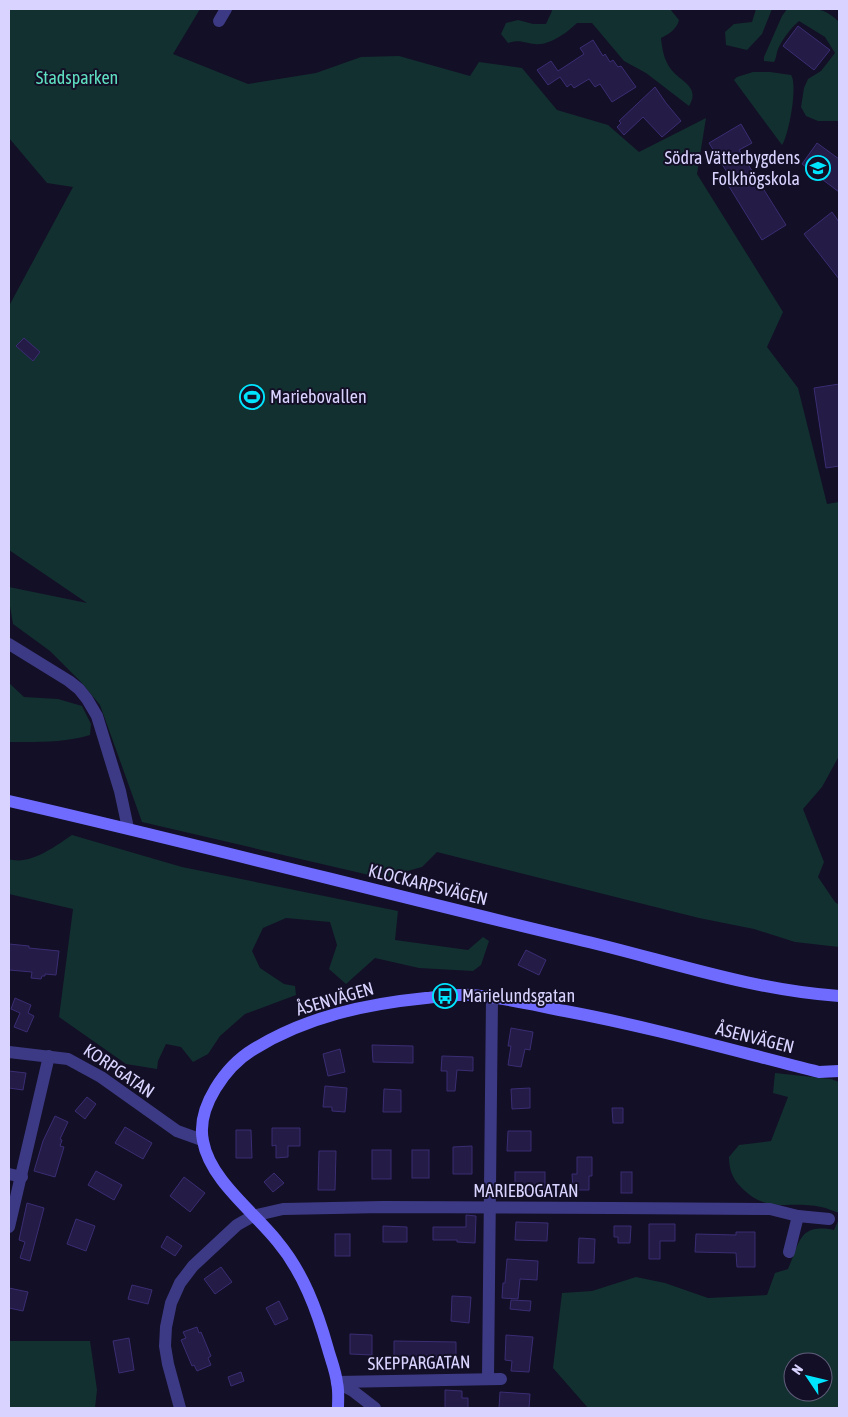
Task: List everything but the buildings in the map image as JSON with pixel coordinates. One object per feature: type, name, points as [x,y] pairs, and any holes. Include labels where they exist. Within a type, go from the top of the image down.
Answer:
[{"type":"street","points":[[219,21],[226,9]]},
{"type":"street","points":[[9,644],[69,681],[79,688],[88,699],[97,716],[120,791],[128,828]]},
{"type":"street","name":"KLOCKARPSVÄGEN","points":[[9,801],[128,828],[450,909],[634,952],[756,985],[802,993],[839,996]]},
{"type":"street","name":"ÅSENVÄGEN","points":[[338,1408],[338,1382],[314,1306],[297,1268],[276,1239],[236,1197],[209,1160],[202,1140],[203,1123],[207,1107],[215,1088],[228,1070],[244,1054],[273,1037],[336,1013],[389,1002],[469,995],[607,1019],[819,1072],[839,1071]]},
{"type":"street","points":[[488,1378],[492,998]]},
{"type":"street","name":"KORPGATAN","points":[[9,1052],[68,1059],[85,1067],[176,1132],[202,1140]]},
{"type":"street","points":[[9,1227],[49,1056]]},
{"type":"street","points":[[9,1174],[22,1177]]},
{"type":"street","name":"MARIEBOGATAN","points":[[180,1408],[165,1346],[166,1327],[171,1303],[180,1283],[193,1266],[237,1225],[253,1216],[283,1208],[770,1209],[798,1216],[829,1219]]},
{"type":"street","points":[[789,1252],[798,1216]]},
{"type":"street","name":"SKEPPARGATAN","points":[[338,1382],[501,1379]]},
{"type":"street","points":[[338,1382],[375,1408]]},
{"type":"green space","name":"Stadsparken","points":[[9,9],[200,9],[173,54],[248,84],[316,73],[361,57],[399,56],[470,76],[479,62],[522,68],[557,110],[608,125],[639,152],[706,118],[697,174],[783,312],[767,347],[798,388],[827,504],[839,502],[839,756],[822,787],[803,809],[824,862],[818,877],[839,905],[839,947],[795,942],[754,929],[699,918],[437,852],[422,867],[382,878],[142,822],[100,705],[81,682],[50,651],[13,624],[9,600],[9,587],[87,603],[9,550],[9,306],[73,187],[47,183],[9,138]]},
{"type":"green space","points":[[551,9],[670,9],[679,20],[675,29],[661,38],[663,50],[670,68],[691,89],[692,99],[689,106],[646,73],[624,61],[592,23],[577,23],[558,38],[540,44],[519,41],[508,43],[501,34],[506,23],[518,20],[533,24],[546,24],[552,11]]},
{"type":"green space","points":[[756,9],[772,9],[762,34],[747,50],[726,45],[725,32],[734,24],[752,22]]},
{"type":"green space","points":[[787,9],[821,10],[839,22],[839,121],[818,121],[806,116],[801,107],[804,88],[808,79],[821,71],[835,53],[825,37],[799,21],[783,40],[774,62],[764,61],[782,16]]},
{"type":"green space","points":[[753,72],[791,75],[793,80],[792,110],[782,145],[734,80],[737,77]]},
{"type":"green space","points":[[9,683],[24,697],[58,699],[82,706],[91,724],[90,735],[60,741],[9,742]]},
{"type":"green space","points":[[72,835],[182,867],[398,911],[395,940],[468,950],[483,937],[489,941],[481,965],[473,971],[419,968],[375,958],[346,984],[329,969],[337,945],[330,922],[286,918],[263,928],[252,951],[260,968],[284,984],[295,986],[296,995],[245,1014],[220,1036],[208,1054],[193,1062],[181,1047],[166,1044],[158,1061],[157,1069],[126,1064],[59,1017],[73,909],[9,894],[9,859],[25,860],[42,854]]},
{"type":"green space","points":[[775,1073],[831,1079],[839,1082],[839,1213],[809,1205],[778,1205],[759,1201],[740,1186],[733,1176],[729,1157],[739,1145],[771,1141],[788,1097],[773,1093]]},
{"type":"green space","points":[[839,1219],[839,1408],[588,1408],[553,1368],[562,1293],[592,1291],[636,1277],[665,1283],[708,1298],[767,1295],[775,1273],[788,1269],[802,1237],[813,1229],[834,1230]]},
{"type":"green space","points":[[9,1341],[90,1341],[97,1390],[95,1408],[9,1408]]},
{"type":"place","name":"Södra Vätterbygdens Folkhögskola","points":[[818,168]]},
{"type":"place","name":"Mariebovallen","points":[[252,397]]},
{"type":"place","name":"Marielundsgatan","points":[[445,996]]}]
